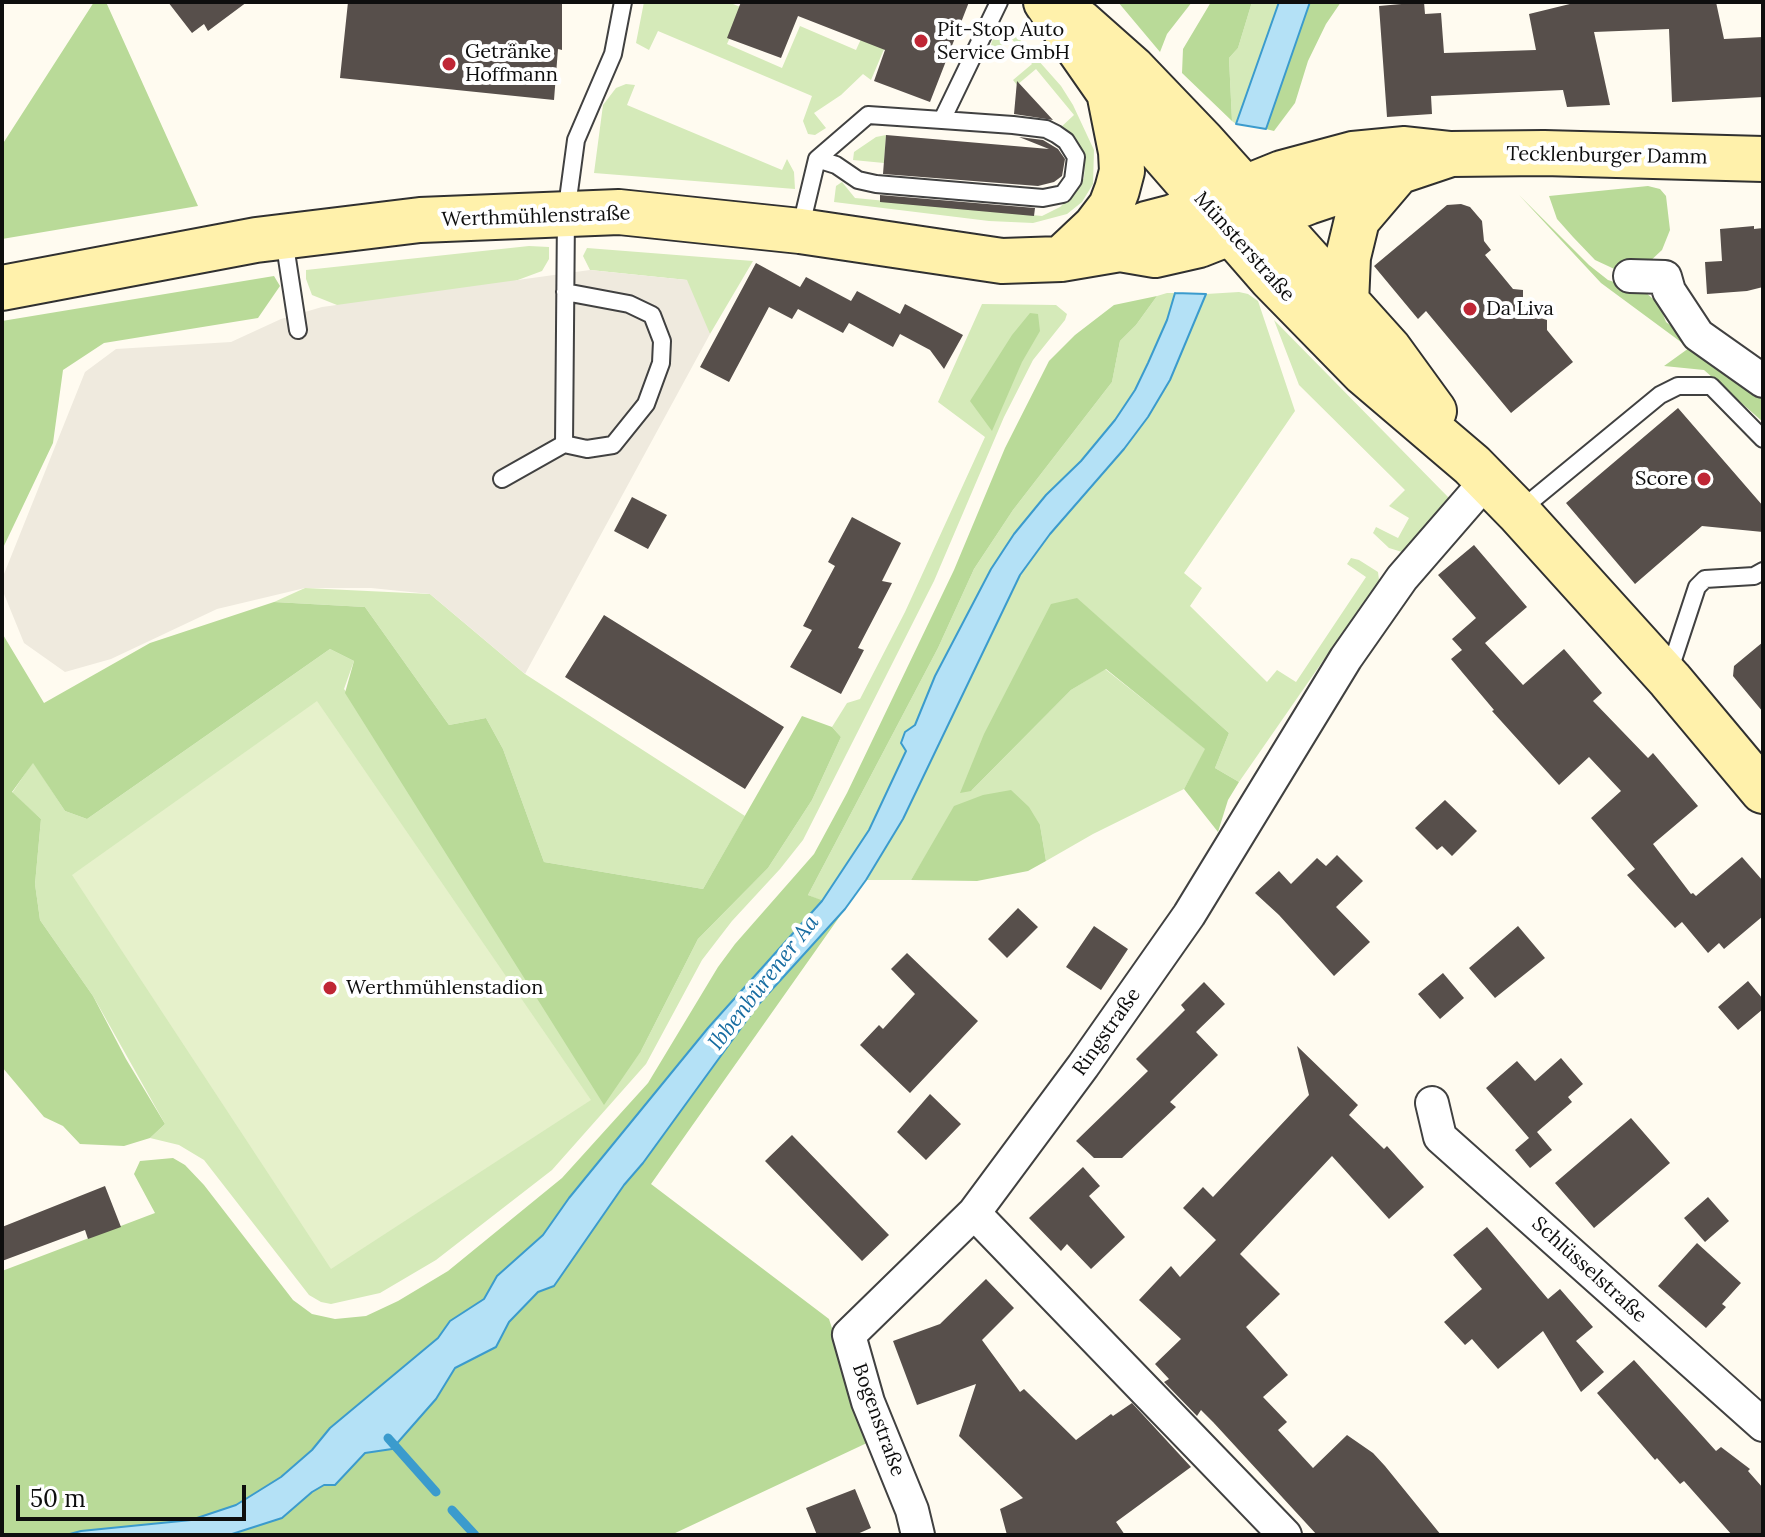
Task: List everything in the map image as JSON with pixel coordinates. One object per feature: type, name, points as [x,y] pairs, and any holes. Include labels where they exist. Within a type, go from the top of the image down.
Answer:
[{"type":"main road","name":"Münsterstraße","points":[[1046,2],[1108,91],[1346,303],[1389,349],[1480,472]]},
{"type":"main road","name":"Münsterstraße","points":[[1057,2],[1133,69],[1238,210],[1271,278],[1364,373],[1480,472],[1667,677],[1763,791]]},
{"type":"main road","points":[[1061,259],[1095,227],[1111,206],[1117,190],[1122,171],[1121,152],[1108,91]]},
{"type":"main road","name":"Tecklenburger Damm","points":[[1238,210],[1282,173],[1353,154],[1405,149],[1451,154],[1544,153],[1763,159]]},
{"type":"main road","name":"Tecklenburger Damm","points":[[1238,210],[1397,173],[1451,154]]},
{"type":"main road","points":[[1346,303],[1348,257],[1357,220],[1397,173]]},
{"type":"main road","name":"Werthmühlenstraße","points":[[2,288],[284,237],[420,220],[619,212],[800,231],[1002,261],[1061,259],[1120,249],[1155,255],[1199,245],[1238,210]]},
{"type":"street","points":[[1630,276],[1665,277],[1669,291],[1698,335],[1763,381]]},
{"type":"street","name":"Ringstraße","points":[[974,1213],[1181,927],[1346,658],[1480,472]]},
{"type":"street","name":"Schlüsselstraße","points":[[1432,1103],[1440,1137],[1763,1425]]},
{"type":"street","points":[[974,1213],[1285,1535]]},
{"type":"street","name":"Bogenstraße","points":[[918,1535],[912,1510],[868,1402],[849,1335],[974,1213]]},
{"type":"lane","points":[[564,444],[566,214],[576,140],[613,54],[623,2]]},
{"type":"lane","points":[[942,120],[999,2]]},
{"type":"lane","points":[[800,231],[817,159],[868,115],[1046,129],[1072,148],[1076,171],[1063,194],[1043,198],[876,184],[858,180],[836,165],[817,159]]},
{"type":"lane","points":[[284,237],[298,330]]},
{"type":"lane","points":[[502,479],[564,444],[587,449],[613,445],[646,404],[661,363],[662,341],[652,315],[629,304],[565,292]]},
{"type":"lane","points":[[1518,512],[1660,395],[1678,386],[1711,386],[1763,439]]},
{"type":"lane","points":[[1667,677],[1697,587],[1705,579],[1754,576],[1763,571]]},
{"type":"green space","points":[[94,2],[106,2],[198,206],[2,239],[2,145]]},
{"type":"green space","points":[[644,2],[728,2],[743,8],[727,44],[782,68],[800,26],[856,50],[878,2],[904,2],[871,80],[863,74],[841,95],[814,113],[826,128],[815,135],[808,134],[803,121],[812,96],[658,31],[649,50],[636,43]]},
{"type":"green space","points":[[1118,2],[1192,2],[1167,34],[1160,52]]},
{"type":"green space","points":[[1211,2],[1252,2],[1238,48],[1229,58],[1232,121],[1182,73],[1183,49]]},
{"type":"green space","points":[[1252,2],[1279,2],[1236,124],[1232,121],[1229,58],[1238,48]]},
{"type":"green space","points":[[1310,2],[1341,2],[1308,61],[1295,103],[1274,131],[1266,129]]},
{"type":"green space","points":[[1006,24],[1061,86],[1094,150],[1093,184],[1082,202],[1067,214],[1033,223],[989,221],[834,202],[836,186],[842,182],[855,198],[1042,216],[1060,207],[1075,193],[1084,178],[1085,159],[1076,140],[1069,138],[1060,128],[1074,115],[1036,69],[1017,85],[1013,80],[1032,64],[1011,38],[994,52],[990,50],[992,41]]},
{"type":"green space","points":[[635,85],[627,105],[782,170],[787,159],[794,172],[795,189],[594,173],[603,105],[616,88]]},
{"type":"green space","points":[[886,135],[884,163],[853,160],[854,152],[876,137]]},
{"type":"green space","points":[[1648,186],[1660,189],[1666,196],[1670,230],[1662,250],[1647,264],[1623,273],[1595,260],[1557,219],[1549,196]]},
{"type":"green space","points":[[1519,195],[1589,265],[1608,280],[1645,292],[1659,304],[1666,322],[1763,396],[1763,422],[1704,370],[1664,366],[1689,348],[1601,283]]},
{"type":"green space","points":[[529,246],[549,247],[549,259],[542,271],[499,287],[347,309],[312,295],[306,279],[306,270]]},
{"type":"green space","points":[[587,248],[753,261],[710,334],[685,307],[687,280],[590,270],[583,256]]},
{"type":"green space","points":[[274,276],[280,286],[258,318],[104,343],[63,370],[53,443],[2,550],[2,321]]},
{"type":"green space","points":[[1239,292],[1258,301],[1295,411],[1184,573],[1202,588],[1190,606],[1267,682],[1277,670],[1296,682],[1366,577],[1347,564],[1351,558],[1378,572],[1379,580],[1239,782],[1215,768],[1229,733],[1077,599],[971,791],[1071,690],[1105,669],[1206,749],[1184,789],[1046,861],[1040,825],[928,852],[911,880],[866,880],[903,819],[1020,575],[1050,534],[1148,417],[1170,379],[1206,294]]},
{"type":"green space","points":[[1175,293],[1167,320],[1135,390],[1081,461],[1046,495],[1014,534],[991,569],[935,676],[906,750],[869,830],[822,901],[808,895],[938,648],[974,569],[1013,510],[1112,382],[1120,341],[1157,296]]},
{"type":"green space","points":[[1157,296],[1120,341],[1112,382],[1013,510],[974,569],[938,648],[808,895],[845,909],[651,1184],[829,1319],[869,1442],[671,1535],[2,1535],[2,1271],[155,1213],[134,1174],[140,1161],[173,1158],[185,1165],[204,1185],[293,1300],[312,1314],[335,1319],[366,1316],[448,1271],[562,1178],[648,1083],[718,967],[814,854],[847,793],[954,570],[1005,448],[1049,361],[1075,335],[1114,305]]},
{"type":"green space","name":"Werthmühlenstadion","points":[[982,304],[1056,305],[1067,314],[1033,360],[1004,417],[934,581],[803,840],[702,960],[646,1064],[552,1170],[436,1260],[380,1293],[331,1304],[309,1295],[204,1160],[179,1145],[150,1138],[165,1124],[93,996],[40,920],[35,884],[41,819],[12,793],[33,762],[65,811],[87,819],[330,649],[354,661],[344,689],[641,1051],[698,939],[768,868],[812,800],[841,737],[832,727],[847,703],[860,699],[905,612],[985,437],[938,402]]},
{"type":"green space","points":[[1030,313],[1038,314],[1040,331],[1022,362],[992,431],[970,401],[1012,335]]},
{"type":"green space","points":[[1274,320],[1449,498],[1402,552],[1389,548],[1373,533],[1376,527],[1398,538],[1409,518],[1389,506],[1405,490],[1299,385]]},
{"type":"green space","points":[[305,588],[430,594],[525,674],[745,816],[703,889],[544,862],[503,749],[486,718],[449,725],[365,607],[274,602]]},
{"type":"green space","points":[[1077,598],[1229,733],[1215,768],[1239,782],[1228,800],[1218,832],[1184,789],[1205,749],[1106,669],[1071,690],[971,791],[960,793],[984,734],[1051,604]]},
{"type":"green space","points":[[274,602],[365,607],[449,725],[486,718],[503,749],[544,862],[703,889],[802,716],[832,727],[841,737],[812,800],[768,868],[698,939],[641,1051],[604,1105],[345,693],[354,661],[330,649],[87,819],[65,811],[33,763],[12,792],[41,819],[35,884],[40,920],[93,996],[165,1124],[150,1138],[124,1146],[80,1144],[63,1126],[44,1117],[2,1067],[2,633],[44,703],[150,643]]},
{"type":"green space","name":"Werthmühlenstadion","points":[[317,701],[591,1100],[331,1269],[72,875]]},
{"type":"green space","points":[[1011,790],[1029,807],[1040,825],[1046,861],[1028,871],[977,881],[911,880],[954,806],[983,795]]},
{"type":"shaded area","points":[[590,270],[687,280],[710,334],[525,674],[430,594],[371,588],[305,588],[217,609],[111,659],[65,672],[24,643],[2,589],[2,579],[85,372],[116,349],[231,342],[281,319],[322,307]]},
{"type":"water","points":[[1279,2],[1310,2],[1266,129],[1236,124]]},
{"type":"water","name":"Ibbenbürener Aa","points":[[1175,293],[1206,294],[1170,380],[1124,449],[1050,534],[1020,575],[903,819],[866,880],[845,909],[757,1006],[624,1185],[554,1286],[538,1292],[509,1322],[496,1347],[455,1368],[436,1399],[392,1449],[365,1453],[335,1485],[324,1485],[312,1492],[282,1518],[229,1535],[66,1535],[191,1520],[236,1505],[281,1477],[312,1450],[330,1428],[438,1338],[450,1321],[484,1299],[497,1276],[543,1235],[569,1198],[708,1028],[822,901],[869,830],[906,751],[901,743],[905,732],[915,725],[935,676],[991,569],[1014,534],[1046,495],[1081,461],[1135,390],[1167,320]]},
{"type":"building","points":[[168,2],[247,2],[208,31],[204,24],[192,33]]},
{"type":"building","name":"Getränke Hoffmann","points":[[348,2],[562,2],[562,50],[558,49],[554,100],[340,78]]},
{"type":"building","points":[[741,2],[969,2],[930,102],[874,81],[885,50],[798,16],[781,58],[727,38]]},
{"type":"building","points":[[1424,2],[1425,14],[1441,13],[1444,53],[1536,50],[1529,14],[1578,2],[1716,2],[1724,39],[1763,37],[1763,97],[1672,102],[1669,29],[1594,32],[1610,105],[1567,107],[1563,90],[1431,96],[1432,114],[1387,117],[1379,6]]},
{"type":"building","points":[[1017,81],[1053,120],[1014,114]]},
{"type":"building","points":[[886,135],[1049,149],[1019,137],[1043,140],[1058,149],[1065,159],[1062,176],[1054,182],[1038,186],[883,174]]},
{"type":"building","points":[[880,195],[1035,208],[1034,216],[880,202]]},
{"type":"building","name":"Da Liva","points":[[1447,205],[1470,207],[1482,221],[1484,241],[1491,250],[1485,255],[1513,289],[1523,290],[1523,301],[1537,317],[1547,320],[1547,330],[1573,362],[1511,413],[1426,311],[1418,319],[1374,266]]},
{"type":"building","points":[[1754,226],[1754,229],[1763,228],[1763,287],[1707,294],[1705,262],[1722,261],[1720,229]]},
{"type":"building","points":[[756,263],[800,287],[806,277],[851,301],[857,291],[900,314],[905,304],[963,335],[944,369],[930,350],[900,334],[893,347],[849,323],[843,333],[798,309],[792,319],[769,307],[729,382],[700,367]]},
{"type":"building","points":[[1678,408],[1763,506],[1763,532],[1702,526],[1635,584],[1566,503]]},
{"type":"building","points":[[632,497],[667,515],[648,549],[614,531]]},
{"type":"building","points":[[852,517],[901,543],[882,581],[892,583],[858,648],[864,650],[841,694],[790,667],[812,630],[803,626],[835,566],[828,562]]},
{"type":"building","points":[[1474,545],[1527,607],[1485,643],[1523,685],[1564,649],[1602,693],[1593,701],[1648,758],[1653,753],[1698,806],[1653,844],[1691,894],[1696,896],[1742,857],[1763,881],[1763,916],[1724,949],[1719,943],[1708,953],[1682,922],[1675,928],[1627,875],[1635,869],[1591,818],[1621,791],[1589,757],[1559,785],[1492,711],[1451,659],[1462,650],[1452,639],[1476,618],[1438,575]]},
{"type":"building","points":[[604,615],[784,727],[745,789],[565,677]]},
{"type":"building","points":[[1763,642],[1763,712],[1733,676],[1734,666]]},
{"type":"building","points":[[1445,800],[1477,831],[1452,856],[1442,846],[1437,850],[1415,828]]},
{"type":"building","points":[[1337,855],[1363,881],[1336,907],[1370,942],[1334,976],[1255,893],[1279,871],[1291,884],[1317,858],[1326,866]]},
{"type":"building","points":[[1018,908],[1038,927],[1007,958],[988,939]]},
{"type":"building","points":[[1094,926],[1128,949],[1101,990],[1066,967]]},
{"type":"building","points":[[1518,926],[1545,958],[1495,998],[1469,968]]},
{"type":"building","points":[[907,953],[978,1021],[910,1093],[860,1045],[879,1025],[883,1029],[915,994],[891,969]]},
{"type":"building","points":[[1443,973],[1464,998],[1440,1019],[1418,994]]},
{"type":"building","points":[[1748,981],[1763,999],[1763,1009],[1738,1030],[1718,1007]]},
{"type":"building","points":[[1204,982],[1225,1004],[1196,1032],[1218,1055],[1170,1102],[1176,1107],[1122,1158],[1094,1158],[1076,1141],[1148,1071],[1136,1059],[1185,1010],[1181,1005]]},
{"type":"building","points":[[1297,1046],[1358,1105],[1349,1115],[1384,1149],[1387,1146],[1424,1187],[1389,1219],[1332,1156],[1240,1254],[1280,1294],[1246,1327],[1288,1375],[1263,1397],[1287,1422],[1278,1430],[1313,1468],[1347,1435],[1373,1453],[1441,1535],[1317,1535],[1201,1410],[1197,1416],[1164,1382],[1169,1379],[1155,1364],[1181,1339],[1139,1300],[1171,1266],[1180,1277],[1216,1240],[1183,1208],[1203,1187],[1213,1197],[1309,1095]]},
{"type":"building","points":[[1561,1058],[1583,1084],[1568,1097],[1572,1102],[1537,1132],[1552,1150],[1530,1168],[1515,1150],[1529,1138],[1486,1088],[1517,1061],[1535,1081]]},
{"type":"building","points":[[930,1094],[961,1124],[926,1160],[897,1132]]},
{"type":"building","points":[[1631,1118],[1670,1163],[1594,1228],[1555,1183]]},
{"type":"building","points":[[792,1135],[889,1235],[862,1261],[765,1161]]},
{"type":"building","points":[[1083,1167],[1100,1186],[1089,1196],[1125,1237],[1091,1269],[1067,1244],[1061,1251],[1029,1218]]},
{"type":"building","points":[[105,1186],[121,1227],[88,1239],[85,1230],[2,1261],[2,1227]]},
{"type":"building","points":[[1708,1197],[1729,1221],[1705,1242],[1684,1218]]},
{"type":"building","points":[[1487,1227],[1548,1299],[1560,1289],[1593,1327],[1576,1341],[1604,1372],[1581,1392],[1543,1331],[1498,1369],[1472,1339],[1465,1345],[1444,1322],[1482,1289],[1453,1255]]},
{"type":"building","points":[[1697,1243],[1741,1283],[1722,1304],[1726,1307],[1706,1328],[1658,1286]]},
{"type":"building","points":[[986,1279],[1014,1308],[982,1340],[1020,1392],[1024,1389],[1076,1440],[1132,1403],[1191,1467],[1116,1522],[1125,1535],[1007,1535],[1000,1509],[1023,1498],[959,1436],[976,1384],[917,1405],[893,1341],[940,1324]]},
{"type":"building","points":[[1634,1360],[1716,1451],[1721,1447],[1750,1469],[1748,1471],[1763,1488],[1763,1535],[1732,1535],[1684,1481],[1680,1484],[1657,1458],[1655,1460],[1597,1393]]},
{"type":"building","points":[[855,1489],[871,1528],[855,1535],[817,1535],[806,1508]]},
{"type":"waterway","points":[[388,1438],[436,1492]]},
{"type":"waterway","points":[[452,1510],[475,1535]]},
{"type":"place","name":"Pit-Stop Auto Service GmbH","points":[[921,41]]},
{"type":"place","name":"Getränke Hoffmann","points":[[449,64]]},
{"type":"place","name":"Da Liva","points":[[1470,309]]},
{"type":"place","name":"Score","points":[[1704,479]]},
{"type":"place","name":"Werthmühlenstadion","points":[[330,988]]}]
